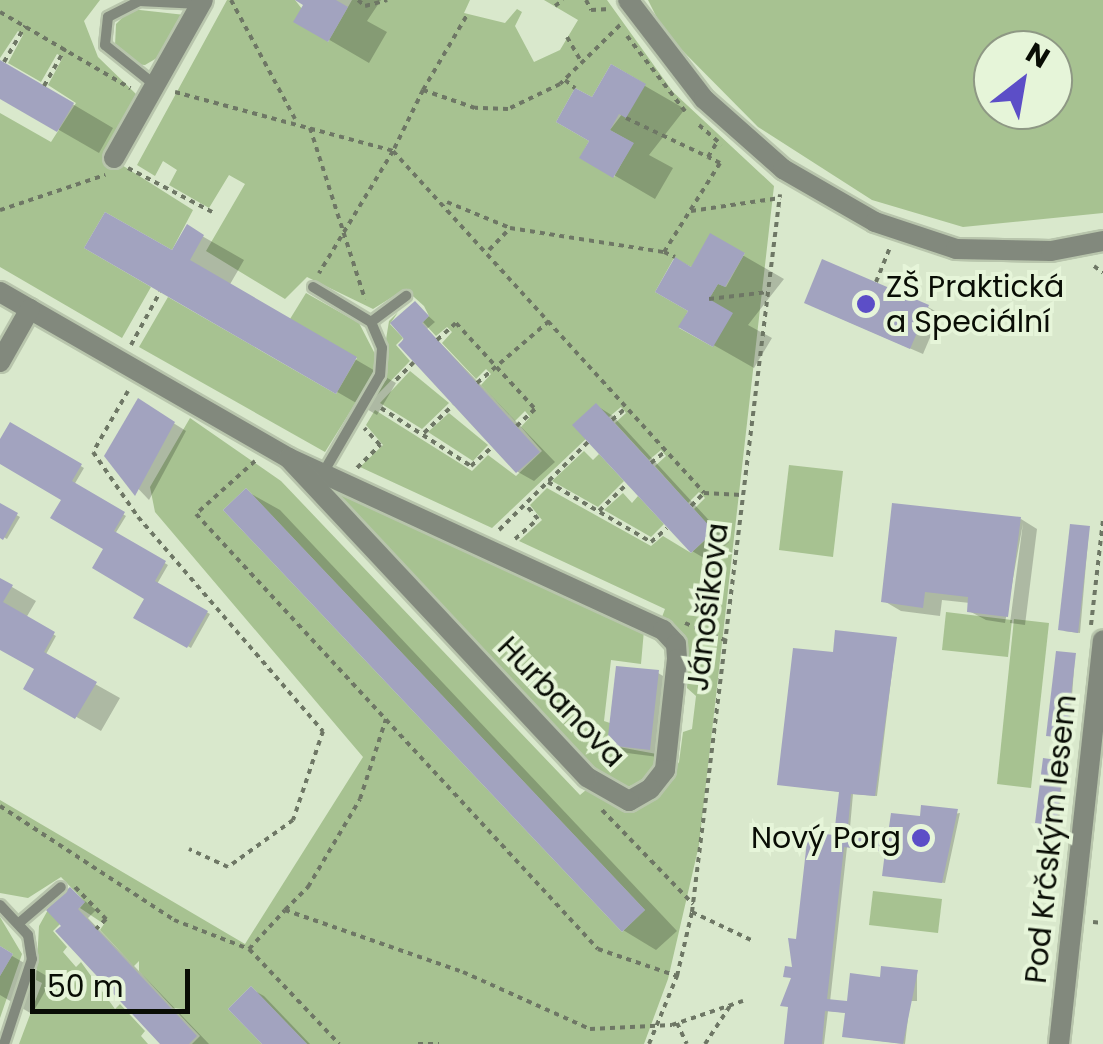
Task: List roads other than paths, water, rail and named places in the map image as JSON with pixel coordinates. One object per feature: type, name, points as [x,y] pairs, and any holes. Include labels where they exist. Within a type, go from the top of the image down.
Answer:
[{"type":"street","points":[[116,164],[202,2]]},
{"type":"street","points":[[622,4],[704,99],[783,169],[874,222],[956,249],[1051,251],[1103,240]]},
{"type":"street","name":"Hurbanova","points":[[0,292],[290,458],[663,630],[676,644],[678,659],[665,770],[650,789],[629,801],[587,777],[290,458]]},
{"type":"street","points":[[0,362],[30,309]]},
{"type":"street","name":"Pod Krčským lesem","points":[[1058,1044],[1103,640]]},
{"type":"lane","points":[[158,86],[122,66],[104,45],[108,17],[139,1],[202,2]]},
{"type":"lane","points":[[313,287],[371,322],[382,348],[380,375],[322,473]]},
{"type":"lane","points":[[371,322],[404,302]]},
{"type":"lane","points":[[19,923],[61,886]]},
{"type":"lane","points":[[0,905],[19,923],[32,959],[4,1044]]},
{"type":"place","name":"ZŠ Praktická a Speciální","points":[[866,304]]},
{"type":"place","name":"Nový Porg","points":[[921,838]]}]
